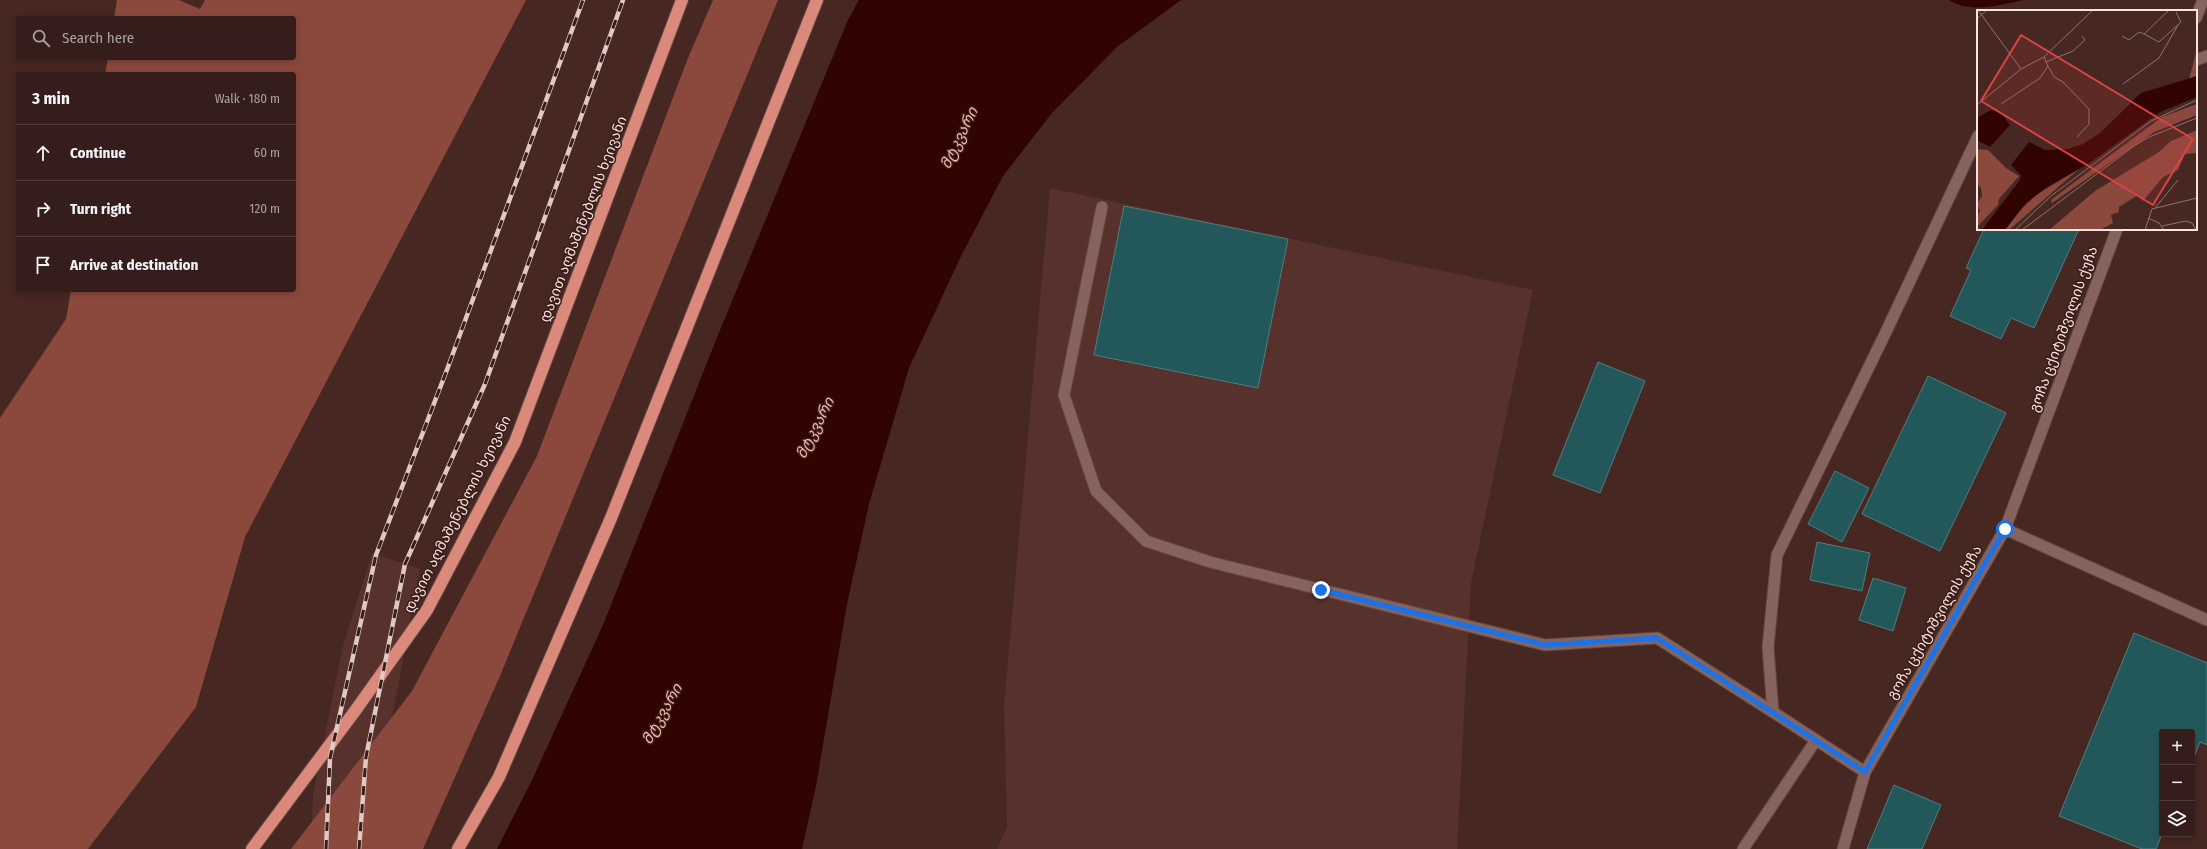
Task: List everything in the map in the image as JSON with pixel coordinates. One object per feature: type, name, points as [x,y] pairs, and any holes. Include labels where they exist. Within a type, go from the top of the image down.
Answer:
[{"type":"highway","name":"დავით აღმაშენებლის ხეივანი","points":[[252,849],[355,711],[427,610],[515,442],[682,0]]},
{"type":"highway","points":[[458,849],[499,777],[611,518],[816,0]]},
{"type":"street","points":[[2197,15],[2203,0]]},
{"type":"street","points":[[2197,60],[2207,56]]},
{"type":"street","points":[[1773,712],[1768,647],[1777,555],[1885,334],[1977,138]]},
{"type":"street","points":[[1102,207],[1064,395],[1096,491],[1146,541],[1210,562],[1545,645],[1657,638],[1865,772]]},
{"type":"street","name":"გოჩა ცქიტიშვილის ქუჩა","points":[[1844,849],[1865,772],[2005,529],[2117,230]]},
{"type":"street","points":[[2005,529],[2207,620]]},
{"type":"street","points":[[1743,849],[1816,740]]},
{"type":"shaded area","points":[[117,0],[179,0],[200,9],[205,0],[526,0],[245,537],[196,707],[88,849],[0,849],[0,418],[66,319],[71,292],[296,292],[296,72],[105,72],[108,60],[296,60],[296,16],[114,16]]},
{"type":"shaded area","points":[[713,0],[778,0],[500,676],[423,849],[291,849],[412,691],[537,456],[688,58]]},
{"type":"shaded area","points":[[1050,188],[1533,290],[1471,583],[1457,849],[997,849],[1007,827],[1004,706]]},
{"type":"shaded area","points":[[372,553],[420,569],[381,777],[311,849],[313,793],[343,646]]},
{"type":"water","name":"მტკვარი","points":[[859,0],[1181,0],[1117,47],[1052,113],[1003,176],[961,256],[909,368],[869,504],[847,604],[816,786],[802,849],[497,849],[532,780],[603,625],[718,335],[848,20]]},
{"type":"water","points":[[1949,0],[2023,0],[1995,6],[1966,7]]},
{"type":"building","points":[[1124,206],[1288,239],[1258,388],[1094,355]]},
{"type":"building","points":[[1984,230],[2079,230],[2034,328],[2011,318],[2001,339],[1950,316],[1971,270],[1966,268]]},
{"type":"building","points":[[1598,362],[1645,381],[1600,493],[1553,475]]},
{"type":"building","points":[[1928,376],[2006,413],[1940,551],[1862,514]]},
{"type":"building","points":[[1835,471],[1869,488],[1842,542],[1808,524]]},
{"type":"building","points":[[1817,542],[1870,553],[1862,591],[1810,580]]},
{"type":"building","points":[[1873,578],[1906,588],[1893,631],[1859,620]]},
{"type":"building","points":[[2134,633],[2207,663],[2207,745],[2200,742],[2195,754],[2195,729],[2159,729],[2159,837],[2161,837],[2156,849],[2142,849],[2059,816]]},
{"type":"building","points":[[1894,785],[1941,805],[1922,849],[1867,849]]},
{"type":"railway","points":[[326,849],[330,758],[376,555],[448,367],[583,0]]},
{"type":"railway","points":[[359,849],[366,757],[405,564],[485,384],[623,0]]},
{"type":"route","points":[[1321,590],[1545,645],[1657,638],[1865,772],[2005,529]]}]
